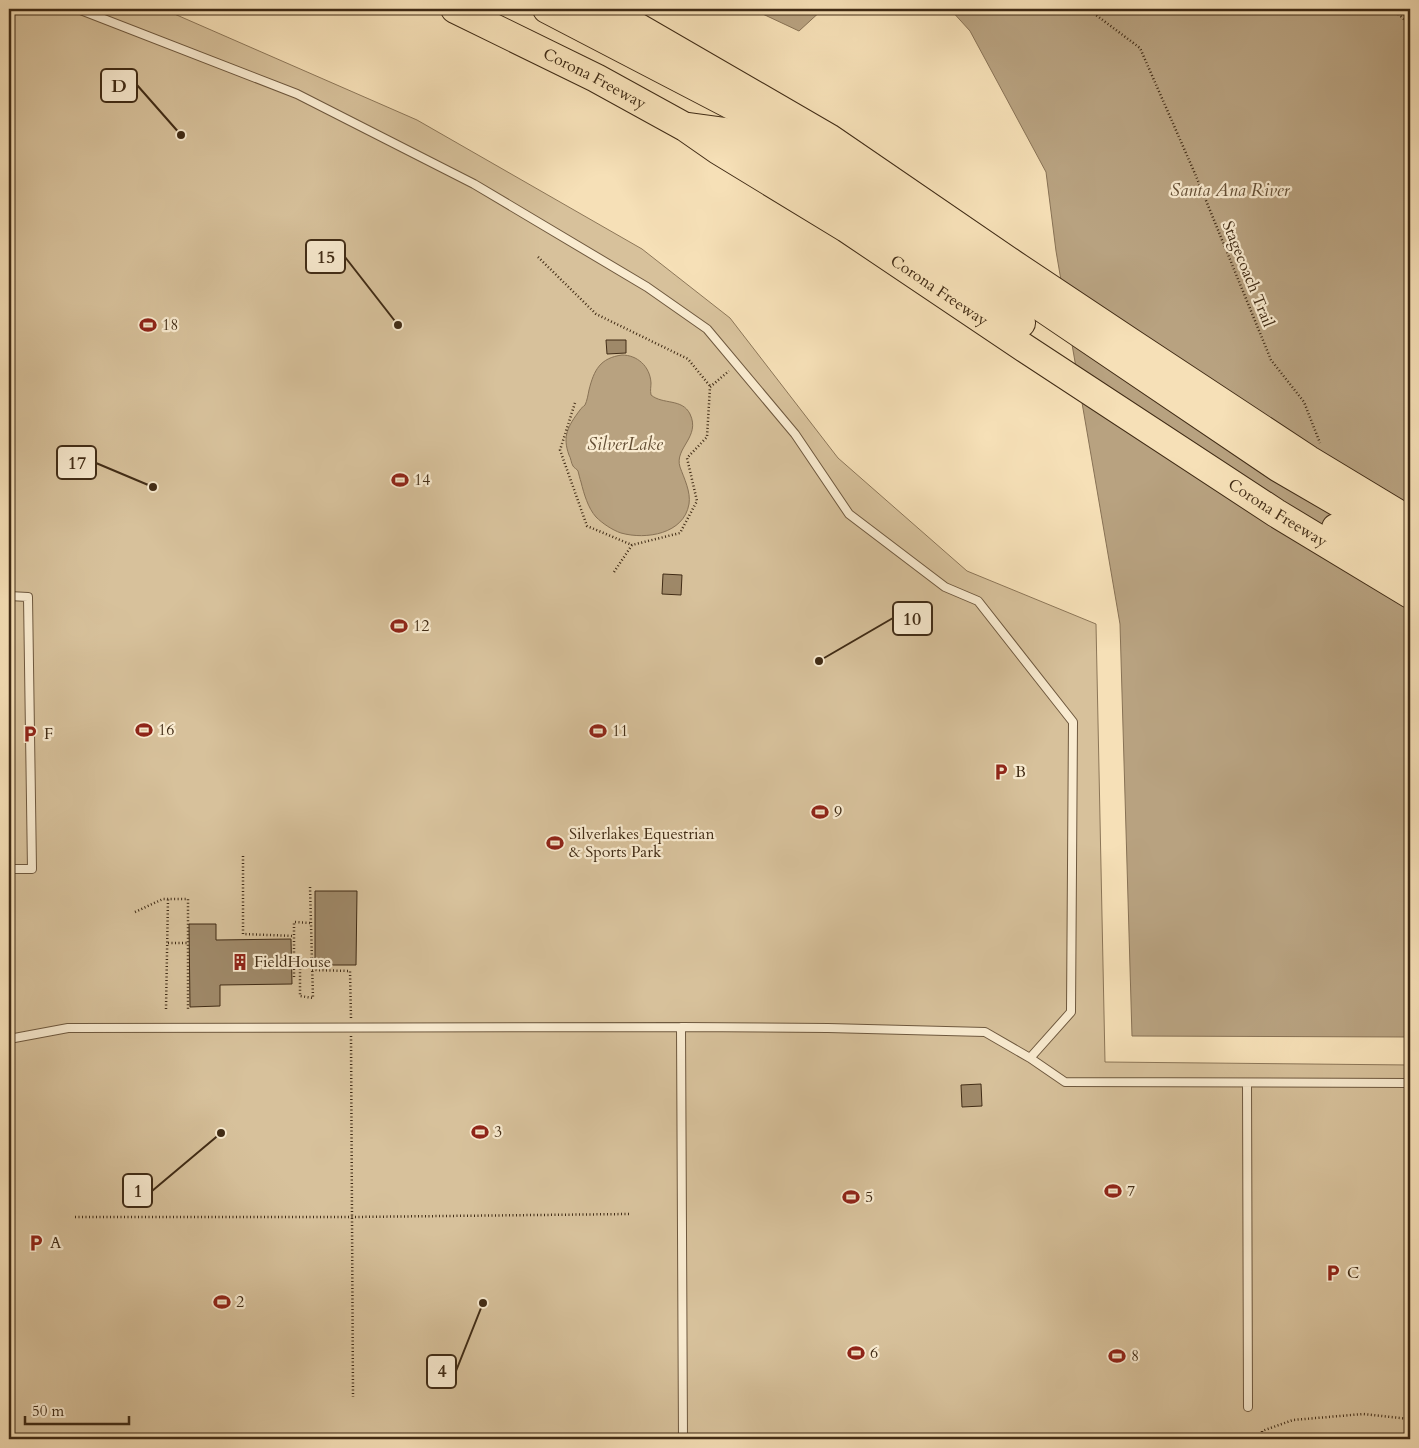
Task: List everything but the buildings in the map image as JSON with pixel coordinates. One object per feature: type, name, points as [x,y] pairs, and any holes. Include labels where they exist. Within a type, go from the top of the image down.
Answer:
[{"type":"highway","name":"Corona Freeway","points":[[455,9],[596,78],[685,126],[718,150],[1025,338],[1276,513],[1410,594]]},
{"type":"highway","points":[[547,9],[764,122],[1410,521]]},
{"type":"highway","points":[[601,9],[627,21],[829,138],[1014,277],[1279,468],[1410,544]]},
{"type":"highway","points":[[1025,338],[1127,396],[1286,499],[1410,570]]},
{"type":"lane","points":[[78,9],[297,94],[474,184],[647,287],[707,330],[795,434],[848,514],[945,587],[978,601],[1073,722],[1071,1012],[1030,1058]]},
{"type":"lane","points":[[9,596],[28,597],[32,869],[9,868]]},
{"type":"lane","points":[[681,1027],[683,1439]]},
{"type":"lane","points":[[9,1038],[68,1028],[681,1027],[985,1032],[1030,1058],[1065,1082],[1410,1083]]},
{"type":"lane","points":[[1247,1082],[1248,1407]]},
{"type":"path","name":"Stagecoach Trail","points":[[1088,9],[1140,48],[1196,176],[1271,360],[1304,402],[1323,451]]},
{"type":"path","points":[[1393,9],[1410,25]]},
{"type":"path","points":[[538,257],[596,314],[688,359],[710,387],[707,436],[687,458],[697,501],[680,533],[632,545],[587,526],[560,450],[575,403]]},
{"type":"path","points":[[710,387],[736,365]]},
{"type":"path","points":[[614,572],[632,545]]},
{"type":"path","points":[[243,856],[243,934],[294,936]]},
{"type":"path","points":[[294,966],[300,968],[300,996],[313,998],[310,886]]},
{"type":"path","points":[[135,912],[163,899],[188,899],[188,1011]]},
{"type":"path","points":[[166,1010],[168,899]]},
{"type":"path","points":[[294,977],[294,922],[311,923]]},
{"type":"path","points":[[168,943],[188,943]]},
{"type":"path","points":[[312,970],[350,971],[353,1397]]},
{"type":"path","points":[[74,1217],[630,1214]]},
{"type":"path","points":[[1262,1439],[1262,1431],[1293,1420],[1363,1414],[1410,1419]]},
{"type":"path","points":[[1387,1439],[1410,1437]]},
{"type":"shaded area","name":"Silverlakes Equestrian & Sports Park","points":[[9,9],[163,9],[417,120],[642,249],[730,318],[838,458],[967,571],[1096,624],[1105,1062],[1410,1065],[1410,1439],[9,1439]]},
{"type":"water","points":[[752,9],[823,9],[799,31]]},
{"type":"water","name":"Santa Ana River","points":[[950,9],[1410,9],[1410,1037],[1132,1036],[1120,624],[1056,251],[1046,172],[970,31]]},
{"type":"water","name":"SilverLake","points":[[622,355],[638,359],[648,371],[651,395],[687,409],[692,422],[690,436],[679,460],[689,495],[686,514],[672,528],[652,535],[641,536],[621,533],[607,526],[596,517],[583,491],[578,471],[572,465],[566,442],[569,426],[585,405],[591,383],[599,366],[608,359]]},
{"type":"place","name":"D","points":[[181,135]]},
{"type":"place","name":"18","points":[[148,325]]},
{"type":"place","name":"15","points":[[398,325]]},
{"type":"place","name":"14","points":[[400,480]]},
{"type":"place","name":"17","points":[[153,487]]},
{"type":"place","name":"12","points":[[399,626]]},
{"type":"place","name":"10","points":[[819,661]]},
{"type":"place","name":"16","points":[[144,730]]},
{"type":"place","name":"11","points":[[598,731]]},
{"type":"place","name":"F","points":[[30,734]]},
{"type":"place","name":"B","points":[[1001,772]]},
{"type":"place","name":"9","points":[[820,812]]},
{"type":"place","name":"Silverlakes Equestrian & Sports Park","points":[[555,843]]},
{"type":"place","name":"FieldHouse","points":[[240,962]]},
{"type":"place","name":"3","points":[[480,1132]]},
{"type":"place","name":"1","points":[[221,1133]]},
{"type":"place","name":"7","points":[[1113,1191]]},
{"type":"place","name":"5","points":[[851,1197]]},
{"type":"place","name":"A","points":[[36,1243]]},
{"type":"place","name":"C","points":[[1333,1273]]},
{"type":"place","name":"2","points":[[222,1302]]},
{"type":"place","name":"4","points":[[483,1303]]},
{"type":"place","name":"6","points":[[856,1353]]},
{"type":"place","name":"8","points":[[1117,1356]]}]
